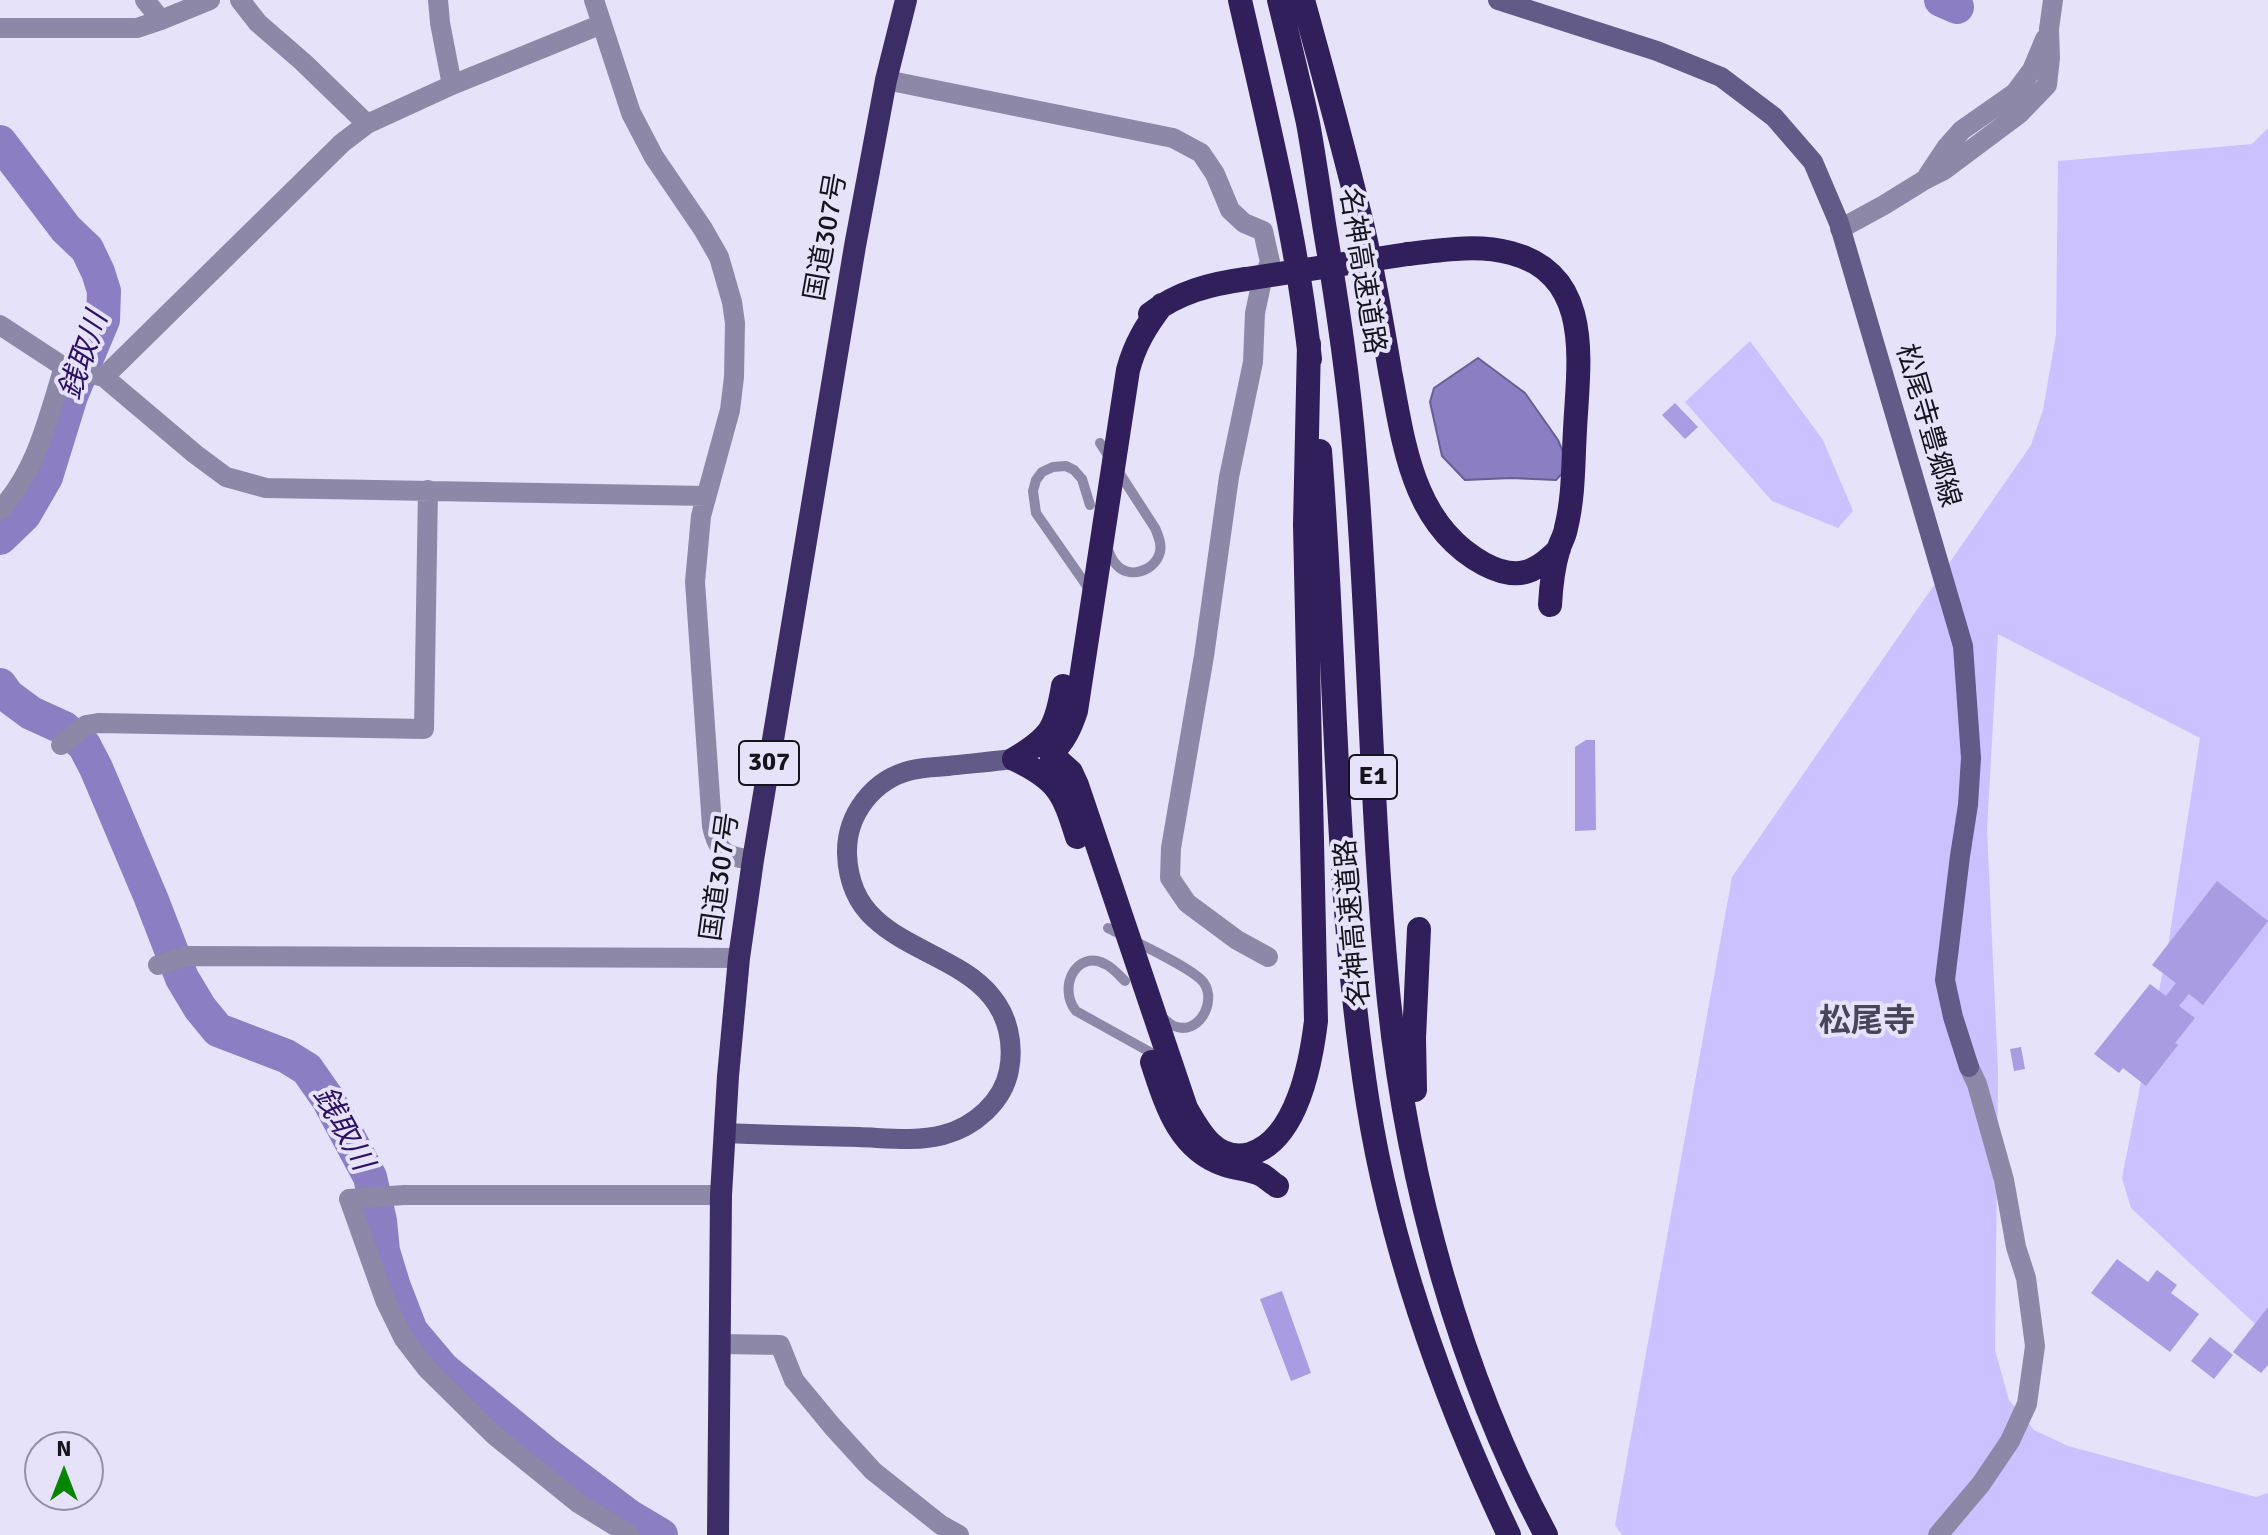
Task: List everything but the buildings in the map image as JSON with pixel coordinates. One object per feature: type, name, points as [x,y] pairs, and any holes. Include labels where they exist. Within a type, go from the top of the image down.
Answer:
[{"type":"highway","name":"国道307号","points":[[718,1535],[721,1195],[739,958],[855,246],[886,80],[906,0]]},
{"type":"highway","name":"名神高速道路","points":[[1240,0],[1278,169],[1309,344],[1327,539],[1340,843],[1355,1006],[1369,1105],[1406,1271],[1438,1370],[1475,1463],[1509,1535]]},
{"type":"highway","name":"名神高速道路","points":[[1279,0],[1307,123],[1344,344],[1355,460],[1389,1003],[1403,1100],[1417,1173],[1440,1264],[1470,1360],[1505,1450],[1546,1535]]},
{"type":"highway","points":[[1303,0],[1364,230],[1403,443],[1423,499],[1453,544],[1471,557],[1503,572],[1516,574],[1531,571],[1544,564],[1559,549]]},
{"type":"highway","points":[[1309,344],[1305,525],[1316,1021],[1312,1054],[1302,1088],[1276,1138],[1255,1153],[1240,1156],[1217,1150],[1206,1140],[1186,1108],[1125,981],[1118,933],[1077,785],[1071,772],[1051,754],[1071,729],[1076,711],[1090,505],[1106,400],[1126,339],[1140,322],[1162,305],[1191,291],[1221,283],[1408,254],[1480,248],[1513,253],[1540,266],[1561,285],[1571,304],[1579,357],[1570,505],[1552,582],[1550,605]]},
{"type":"highway","points":[[1014,759],[1038,745],[1051,730],[1059,710],[1086,584],[1102,537],[1128,370],[1134,348],[1146,325],[1162,305]]},
{"type":"highway","points":[[1014,759],[1047,777],[1060,791],[1152,1008],[1169,1111],[1186,1139],[1214,1161],[1262,1175],[1277,1186]]},
{"type":"highway","points":[[1417,1173],[1414,1038],[1419,929]]},
{"type":"main road","name":"松尾寺豊郷線","points":[[1498,0],[1657,51],[1721,77],[1774,117],[1813,162],[1840,229],[1963,646],[1971,758],[1968,805],[1945,980],[1969,1067]]},
{"type":"main road","points":[[725,1133],[913,1139],[945,1134],[973,1121],[995,1103],[1007,1081],[1012,1055],[1009,1029],[1000,1010],[991,995],[971,977],[895,935],[873,917],[857,897],[848,870],[847,846],[853,820],[868,795],[889,780],[911,770],[1051,754]]},
{"type":"street","points":[[145,0],[161,20]]},
{"type":"street","points":[[0,28],[137,28],[210,0]]},
{"type":"street","points":[[240,0],[258,23],[367,124]]},
{"type":"street","points":[[438,0],[452,85]]},
{"type":"street","points":[[594,0],[631,113],[654,157],[709,238],[719,257],[732,302],[735,347],[730,410],[701,516],[695,582],[712,826],[716,843],[728,856],[753,860]]},
{"type":"street","points":[[1840,229],[1926,179],[1962,130],[2015,93],[2032,70],[2049,29],[2053,0]]},
{"type":"street","points":[[104,377],[342,143],[367,124],[452,85],[602,24]]},
{"type":"street","points":[[886,80],[1173,138],[1201,153],[1215,174],[1230,210],[1244,223],[1263,231],[1270,262],[1255,313],[1253,362],[1229,477],[1204,656],[1171,848],[1170,878],[1187,903],[1203,916],[1268,957]]},
{"type":"street","points":[[0,325],[64,367],[104,377],[226,477],[266,488],[706,496]]},
{"type":"street","points":[[0,510],[31,467],[64,367]]},
{"type":"street","points":[[61,745],[86,725],[98,723],[424,729],[428,490]]},
{"type":"street","points":[[158,965],[188,956],[739,958]]},
{"type":"street","points":[[1938,1535],[1981,1484],[2010,1441],[2027,1404],[2035,1346],[2026,1278],[2016,1247],[2004,1180],[1977,1084],[1969,1067]]},
{"type":"street","points":[[630,1535],[578,1503],[506,1445],[427,1369],[404,1339],[385,1300],[349,1199],[404,1195],[721,1195]]},
{"type":"street","points":[[720,1344],[780,1345],[794,1380],[832,1426],[873,1471],[945,1532]]},
{"type":"lane","points":[[1100,443],[1155,528],[1160,538],[1160,552],[1155,563],[1146,570],[1122,570],[1102,537]]},
{"type":"lane","points":[[1086,584],[1036,513],[1033,491],[1036,480],[1042,472],[1066,466],[1082,479],[1090,505]]},
{"type":"lane","points":[[1118,933],[1197,976],[1208,994],[1204,1017],[1184,1028],[1173,1026],[1152,1008]]},
{"type":"lane","points":[[1125,981],[1106,964],[1085,962],[1068,982],[1070,1003],[1076,1011],[1160,1058]]},
{"type":"shaded area","points":[[2268,128],[2268,1336],[2131,1208],[2122,1178],[2169,940],[2200,738],[1998,634],[1987,829],[1998,1072],[1995,1350],[2009,1400],[2034,1430],[2068,1446],[2256,1497],[2268,1493],[2268,1535],[1622,1535],[1615,1525],[1732,877],[2031,445],[2043,410],[2056,335],[2058,161],[2252,144]]},
{"type":"shaded area","points":[[1750,341],[1823,440],[1853,511],[1838,528],[1772,501],[1685,402]]},
{"type":"shaded area","points":[[1478,358],[1525,393],[1558,440],[1569,466],[1556,480],[1465,480],[1442,456],[1430,402],[1434,388]]},
{"type":"waterway","points":[[1941,0],[1957,7]]},
{"type":"waterway","name":"銭取川","points":[[0,142],[66,229],[87,249],[104,291],[103,320],[71,396],[46,477],[24,515],[0,538]]},
{"type":"waterway","name":"銭取川","points":[[0,685],[8,696],[31,713],[64,728],[84,745],[151,898],[182,978],[200,1008],[218,1030],[286,1056],[307,1069],[328,1099],[370,1177],[383,1251],[411,1331],[443,1369],[544,1452],[629,1516],[661,1535]]},
{"type":"district","name":"松尾寺","points":[[1867,1023]]}]
